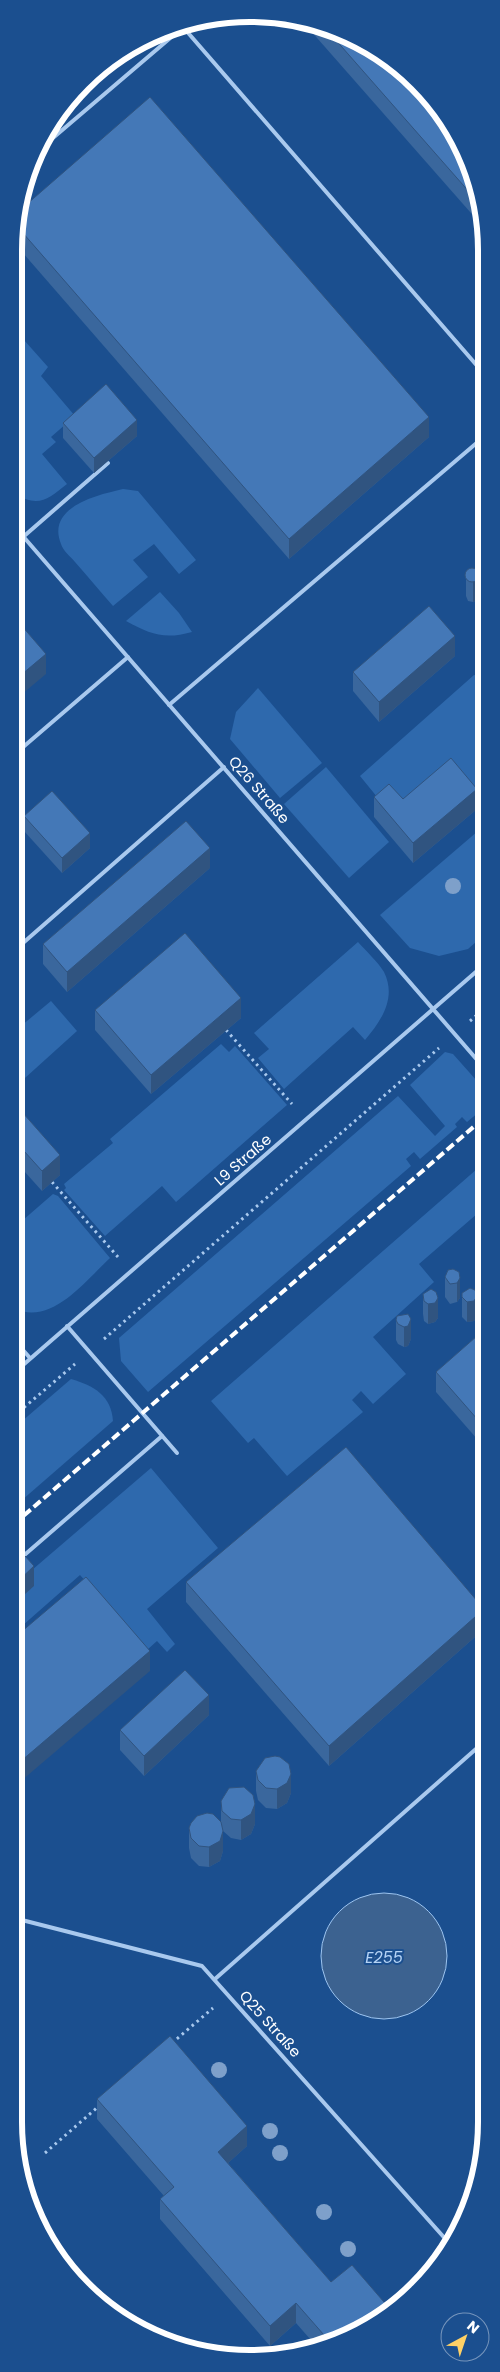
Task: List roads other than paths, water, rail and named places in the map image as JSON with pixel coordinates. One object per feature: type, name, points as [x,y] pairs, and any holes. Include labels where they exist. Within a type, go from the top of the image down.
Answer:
[{"type":"lane","points":[[187,31],[478,367]]},
{"type":"lane","points":[[51,140],[171,37]]},
{"type":"lane","points":[[169,704],[478,442]]},
{"type":"lane","points":[[24,537],[108,463]]},
{"type":"lane","name":"Q26 Straße","points":[[24,537],[478,1061]]},
{"type":"lane","points":[[22,748],[128,657]]},
{"type":"lane","points":[[22,944],[224,767]]},
{"type":"lane","name":"L9 Straße","points":[[22,1365],[478,970]]},
{"type":"lane","points":[[67,1326],[177,1453]]},
{"type":"lane","points":[[22,1349],[30,1358]]},
{"type":"lane","points":[[22,1557],[162,1436]]},
{"type":"lane","points":[[215,1979],[478,1747]]},
{"type":"lane","name":"Q25 Straße","points":[[22,1920],[202,1966],[445,2239]]},
{"type":"water","name":"E255","points":[[384,1893],[408,1898],[428,1912],[442,1932],[447,1956],[442,1980],[428,2000],[408,2014],[384,2019],[360,2014],[340,2000],[326,1980],[321,1956],[326,1932],[340,1912],[360,1898]]},
{"type":"railway","points":[[22,1517],[478,1123]]}]
